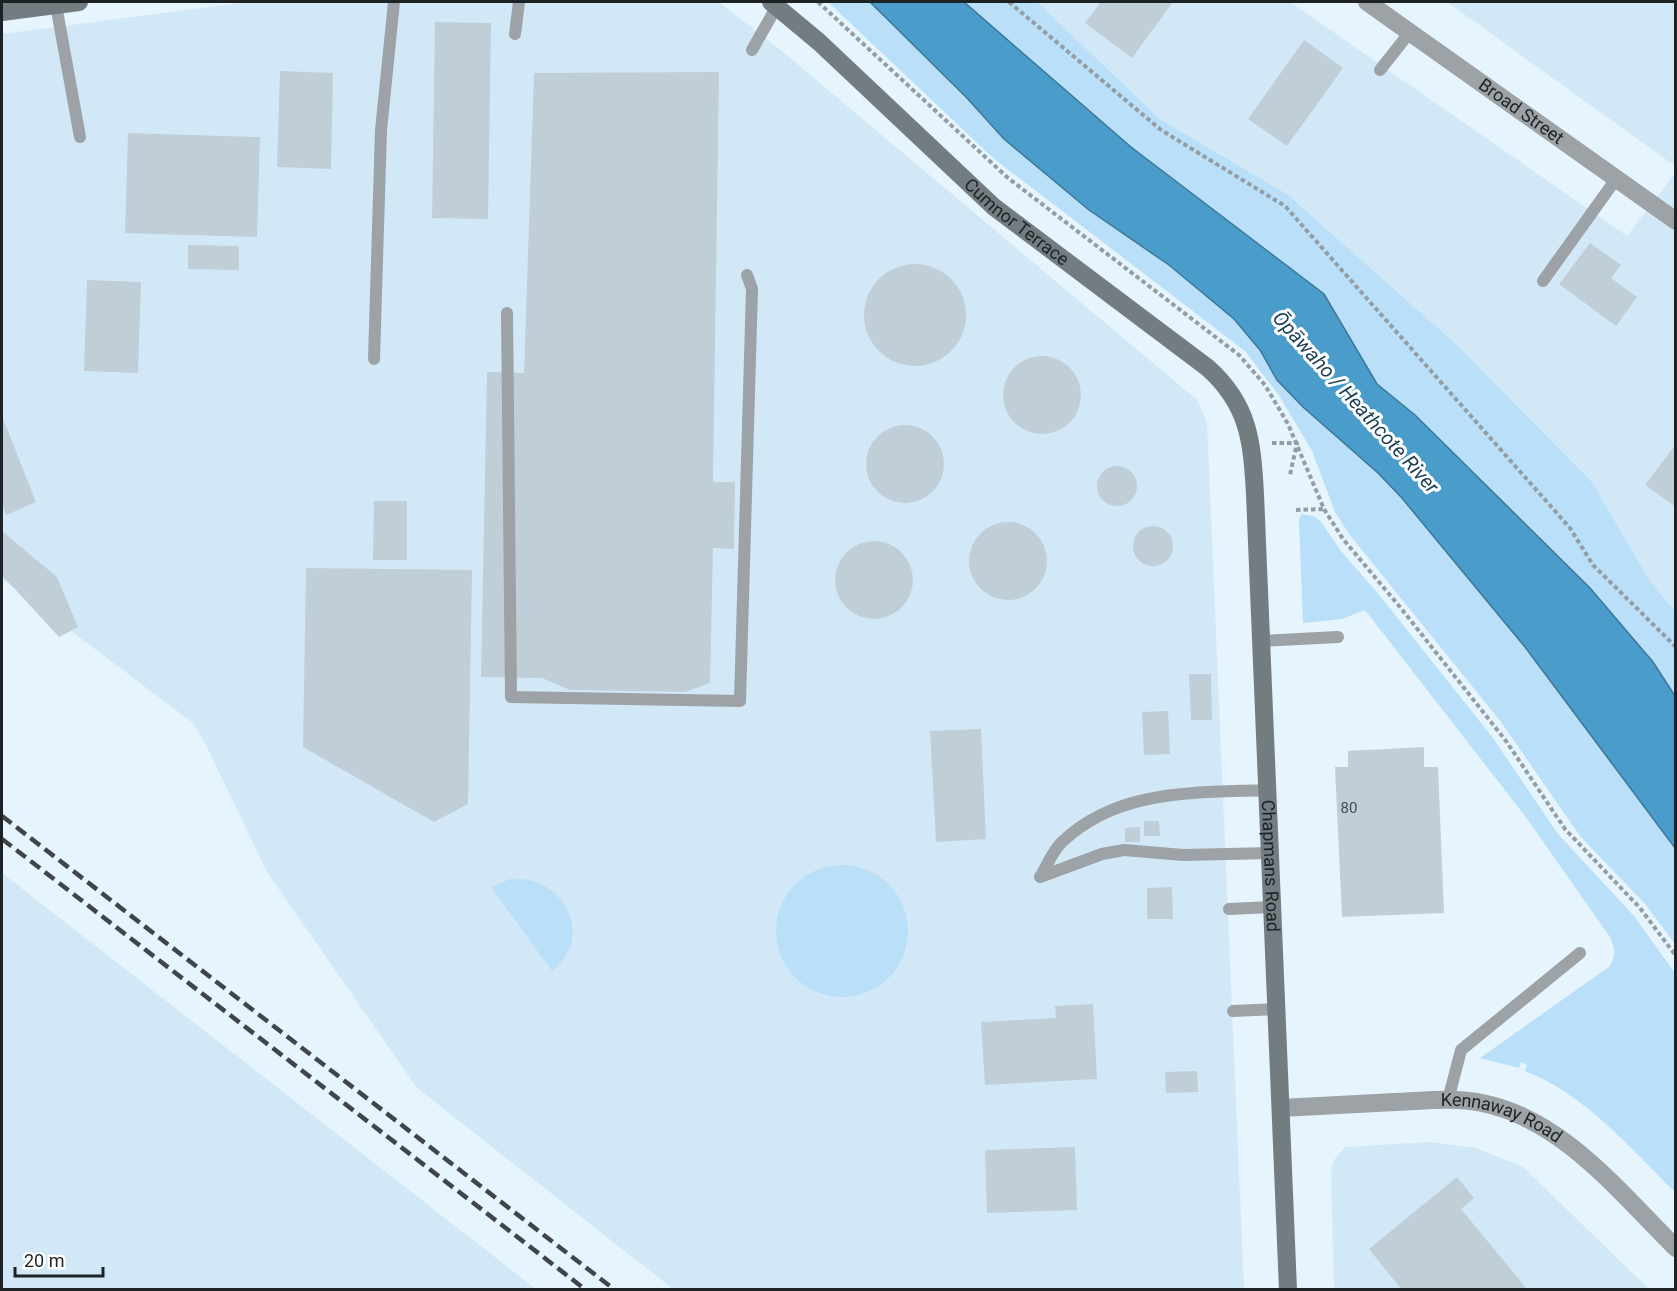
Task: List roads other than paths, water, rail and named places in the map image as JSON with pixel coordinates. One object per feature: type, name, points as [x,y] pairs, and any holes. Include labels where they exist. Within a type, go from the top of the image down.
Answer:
[{"type":"street","points":[[2,12],[80,2]]},
{"type":"street","name":"Broad Street","points":[[1367,2],[1676,221]]},
{"type":"street","name":"Cumnor Terrace","points":[[774,4],[994,207],[1222,381],[1236,398],[1250,442]]},
{"type":"street","name":"Chapmans Road","points":[[1250,442],[1255,481],[1288,1290]]},
{"type":"street","name":"Kennaway Road","points":[[1281,1108],[1448,1100],[1481,1102],[1501,1108],[1540,1126],[1585,1158],[1676,1248]]},
{"type":"lane","points":[[374,360],[381,130],[394,2]]},
{"type":"lane","points":[[515,34],[519,2]]},
{"type":"lane","points":[[752,50],[774,4]]},
{"type":"lane","points":[[56,5],[80,137]]},
{"type":"lane","points":[[1380,70],[1410,32]]},
{"type":"lane","points":[[1544,281],[1616,179]]},
{"type":"lane","points":[[507,313],[511,697],[740,701],[752,289],[747,275]]},
{"type":"lane","points":[[1262,641],[1338,637]]},
{"type":"lane","points":[[1268,790],[1156,797],[1115,808],[1060,843],[1040,878],[1102,854],[1124,850],[1183,855],[1271,853]]},
{"type":"lane","points":[[1229,909],[1274,907]]},
{"type":"lane","points":[[1448,1100],[1461,1050],[1580,953]]},
{"type":"lane","points":[[1233,1011],[1278,1009]]},
{"type":"water","name":"Ōpāwaho / Heathcote River","points":[[870,2],[964,2],[1131,147],[1324,294],[1377,384],[1415,415],[1590,588],[1653,662],[1675,696],[1675,848],[1525,647],[1401,497],[1277,380],[1260,350],[1234,319],[1169,265],[1089,210],[1004,139],[966,97]]},
{"type":"railway","points":[[2,816],[615,1290]]},
{"type":"railway","points":[[2,839],[586,1290]]}]
